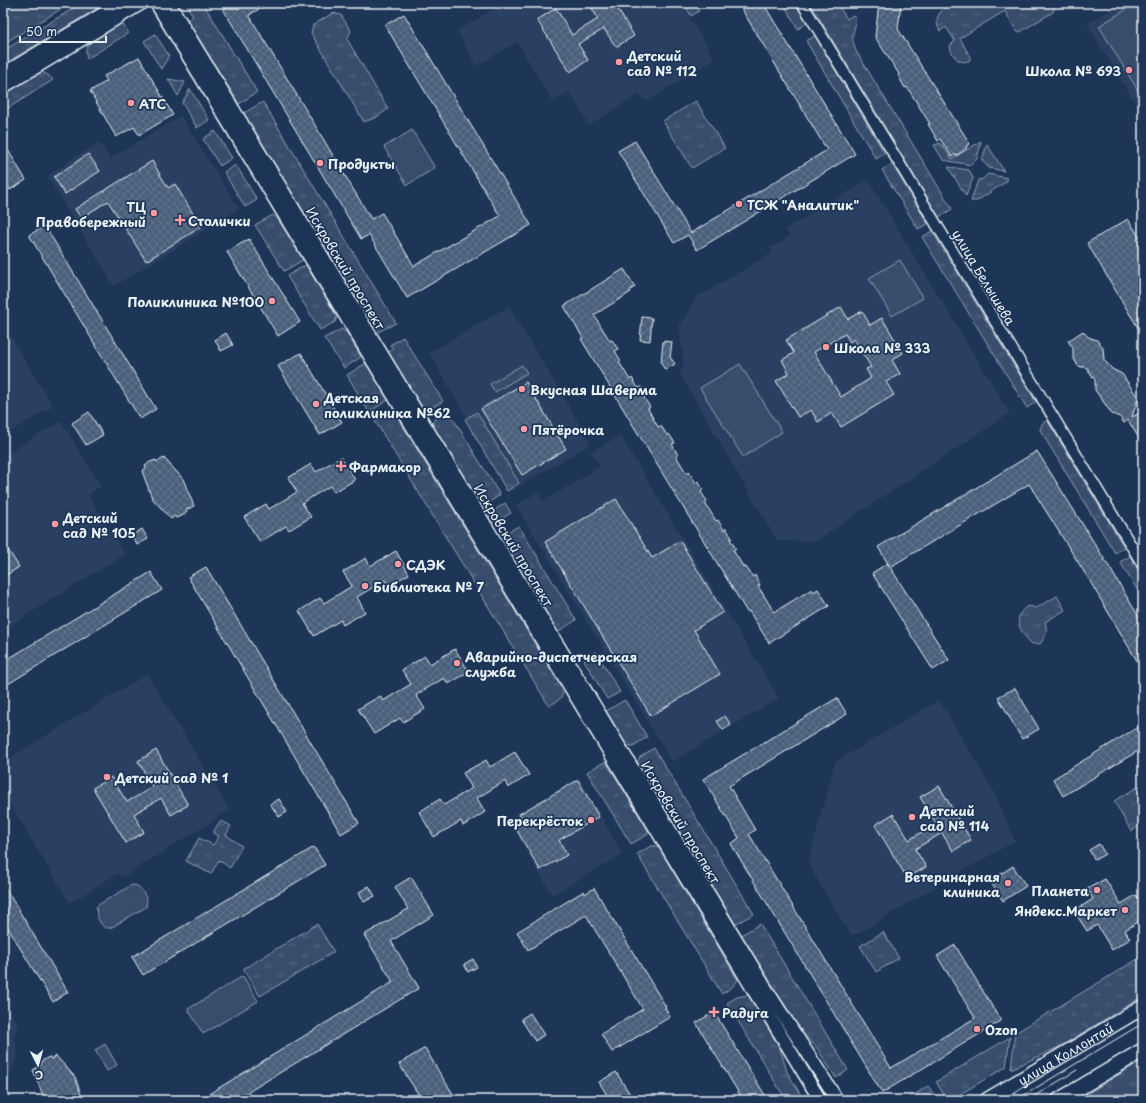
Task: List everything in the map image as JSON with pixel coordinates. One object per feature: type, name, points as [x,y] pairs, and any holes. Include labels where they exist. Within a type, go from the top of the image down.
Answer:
[{"type":"main road","name":"улица Коллонтай","points":[[987,1100],[1143,1007]]},
{"type":"main road","points":[[1059,1100],[1143,1050]]},
{"type":"street","points":[[3,74],[121,3]]},
{"type":"street","points":[[3,87],[142,3]]},
{"type":"street","name":"Искровский проспект","points":[[156,3],[820,1100]]},
{"type":"street","name":"Искровский проспект","points":[[169,3],[793,1033],[809,1054],[837,1100]]},
{"type":"street","name":"улица Белышева","points":[[802,3],[1143,565]]},
{"type":"shaded area","name":"Детский сад № 112","points":[[504,3],[681,3],[715,59],[648,101],[637,95],[589,125],[569,92],[552,101],[517,42],[476,66],[457,31]]},
{"type":"shaded area","name":"Школа № 693","points":[[1122,3],[1143,3],[1143,116],[1087,24]]},
{"type":"shaded area","points":[[181,116],[239,209],[114,286],[47,176],[99,142],[110,158]]},
{"type":"shaded area","name":"Школа № 333","points":[[868,180],[1010,413],[816,541],[777,541],[679,373],[684,366],[679,327],[696,298],[772,253],[770,248],[789,237],[786,229]]},
{"type":"shaded area","points":[[509,306],[591,444],[511,491],[429,353]]},
{"type":"shaded area","points":[[3,324],[53,406],[3,436]]},
{"type":"shaded area","name":"Детский сад № 105","points":[[61,421],[101,486],[88,495],[125,554],[3,630],[3,456]]},
{"type":"shaded area","points":[[620,435],[779,698],[672,762],[516,505],[538,492],[544,501],[600,467],[591,452]]},
{"type":"shaded area","name":"Детский сад № 1","points":[[147,674],[230,810],[121,878],[118,873],[70,903],[3,793],[3,762]]},
{"type":"shaded area","name":"Детский сад № 114","points":[[939,700],[994,792],[1015,841],[858,934],[852,935],[848,931],[808,864],[835,762]]},
{"type":"shaded area","points":[[579,778],[623,854],[552,895],[508,819]]},
{"type":"shaded area","points":[[3,1000],[18,1025],[17,1032],[13,1037],[16,1043],[17,1056],[8,1080],[3,1083]]},
{"type":"green space","points":[[3,3],[71,3],[3,44]]},
{"type":"green space","points":[[82,3],[106,3],[3,65],[3,51]]},
{"type":"green space","points":[[203,3],[257,92],[239,104],[187,20],[193,16],[186,4]]},
{"type":"green space","points":[[684,3],[695,3],[699,11],[691,16]]},
{"type":"green space","points":[[783,3],[795,3],[807,23],[798,29]]},
{"type":"green space","points":[[810,3],[837,3],[847,19],[853,15],[855,17],[856,23],[853,34],[853,42],[856,51],[952,209],[939,217]]},
{"type":"green space","points":[[952,3],[1053,3],[1055,7],[1053,12],[1020,32],[1016,31],[1005,11],[960,38],[970,57],[970,60],[963,62],[957,59],[952,53],[950,46],[955,41],[946,27],[940,31],[937,22],[937,18],[941,11]]},
{"type":"green space","name":"Школа № 693","points":[[1137,3],[1143,3],[1143,99],[1099,26]]},
{"type":"green space","points":[[333,13],[341,15],[351,31],[347,39],[388,109],[377,117],[364,122],[311,33],[313,25]]},
{"type":"green space","points":[[122,22],[128,33],[87,59],[86,49],[89,43],[103,32]]},
{"type":"green space","points":[[155,34],[169,56],[161,69],[144,41]]},
{"type":"green space","points":[[815,36],[885,154],[876,159],[806,41]]},
{"type":"green space","points":[[40,72],[47,74],[53,80],[7,109],[5,104],[6,92]]},
{"type":"green space","points":[[168,79],[185,82],[178,96]]},
{"type":"green space","points":[[190,89],[209,120],[197,128],[182,103]]},
{"type":"green space","points":[[696,101],[725,148],[692,168],[663,121]]},
{"type":"green space","points":[[263,102],[396,323],[376,333],[244,113]]},
{"type":"green space","points":[[412,130],[435,168],[407,185],[384,147]]},
{"type":"green space","points":[[215,131],[232,158],[220,166],[203,139]]},
{"type":"green space","points":[[981,141],[977,159],[971,165],[943,160],[934,145],[940,143],[952,159]]},
{"type":"green space","points":[[987,144],[1004,171],[989,168],[982,160]]},
{"type":"green space","points":[[892,164],[928,224],[918,229],[882,170]]},
{"type":"green space","points":[[236,165],[257,200],[245,207],[224,172]]},
{"type":"green space","points":[[948,167],[969,170],[973,178],[966,196]]},
{"type":"green space","points":[[988,174],[1007,178],[1007,181],[977,201],[971,201],[978,180],[983,179]]},
{"type":"green space","points":[[273,215],[278,219],[303,260],[284,271],[255,225]]},
{"type":"green space","points":[[932,231],[1036,402],[1027,408],[922,237]]},
{"type":"green space","points":[[900,260],[923,298],[892,316],[869,278]]},
{"type":"green space","points":[[306,265],[337,317],[335,322],[320,330],[287,276]]},
{"type":"green space","points":[[342,329],[347,333],[361,357],[344,368],[324,338]]},
{"type":"green space","points":[[403,337],[443,401],[430,409],[423,409],[388,352],[393,349],[390,345]]},
{"type":"green space","points":[[366,363],[388,400],[369,412],[347,375]]},
{"type":"green space","points":[[740,364],[782,432],[743,457],[700,388]]},
{"type":"green space","points":[[522,365],[527,373],[495,392],[490,384]]},
{"type":"green space","points":[[393,410],[563,690],[561,698],[549,706],[375,421]]},
{"type":"green space","points":[[448,410],[500,495],[488,503],[480,503],[432,424],[436,417]]},
{"type":"green space","points":[[477,412],[519,483],[507,491],[465,419]]},
{"type":"green space","points":[[1047,420],[1124,547],[1115,553],[1040,430],[1042,424]]},
{"type":"green space","points":[[505,503],[511,513],[498,521],[491,522],[489,518],[492,512]]},
{"type":"green space","points":[[519,526],[576,620],[558,632],[502,540],[506,533]]},
{"type":"green space","points":[[1130,556],[1143,578],[1143,599],[1120,562]]},
{"type":"green space","points":[[1057,596],[1065,610],[1045,622],[1046,633],[1044,638],[1040,644],[1032,644],[1021,630],[1018,620],[1019,615],[1028,606],[1036,608]]},
{"type":"green space","points":[[596,652],[620,692],[607,699],[584,660]]},
{"type":"green space","points":[[625,700],[647,737],[633,746],[627,746],[606,711]]},
{"type":"green space","points":[[654,748],[754,914],[735,924],[637,762],[640,757]]},
{"type":"green space","points":[[606,762],[648,830],[647,835],[631,844],[587,772]]},
{"type":"green space","points":[[1143,784],[1143,824],[1131,831],[1114,801]]},
{"type":"green space","points":[[222,821],[231,826],[226,835],[242,846],[230,868],[219,860],[211,874],[186,861],[199,838],[213,845],[219,836],[213,833],[218,824]]},
{"type":"green space","points":[[651,846],[657,846],[659,848],[738,980],[732,987],[722,994],[637,854]]},
{"type":"green space","points":[[132,885],[138,886],[143,892],[147,900],[146,907],[112,927],[104,927],[97,916],[96,910],[98,905]]},
{"type":"green space","points":[[317,924],[334,952],[260,996],[243,969]]},
{"type":"green space","points":[[760,924],[848,1070],[836,1078],[817,1048],[799,1029],[741,935]]},
{"type":"green space","points":[[883,932],[899,958],[876,972],[860,946]]},
{"type":"green space","points":[[1143,956],[1143,996],[1061,1046],[1011,1069],[1015,1033]]},
{"type":"green space","points":[[243,976],[258,1001],[203,1034],[188,1009]]},
{"type":"green space","points":[[748,995],[780,1048],[787,1072],[804,1100],[786,1100],[727,1003],[737,997]]},
{"type":"green space","points":[[1010,1037],[1006,1067],[950,1100],[947,1100],[936,1082]]},
{"type":"green space","points":[[105,1044],[117,1065],[107,1071],[95,1050]]},
{"type":"green space","points":[[1143,1060],[1143,1094],[1133,1100],[1082,1100],[1082,1097]]},
{"type":"green space","points":[[928,1086],[938,1100],[906,1100]]},
{"type":"building","points":[[233,3],[269,3],[249,15],[371,219],[382,213],[414,266],[500,216],[385,25],[404,14],[531,225],[407,298],[369,235],[361,239],[223,9]]},
{"type":"building","points":[[589,3],[614,3],[634,36],[616,47],[604,29],[578,44],[588,60],[570,72],[537,20],[556,8],[572,35],[598,19]]},
{"type":"building","points":[[738,3],[763,3],[855,154],[697,250],[688,235],[674,243],[618,151],[635,141],[691,233],[827,150]]},
{"type":"building","points":[[879,3],[901,3],[898,29],[970,144],[956,156],[955,154],[952,157],[940,139],[938,141],[928,124],[930,124],[907,87],[905,88],[898,75],[899,74],[875,37]]},
{"type":"building","name":"АТС","points":[[139,57],[173,115],[139,135],[134,127],[116,137],[90,91],[107,81],[104,76]]},
{"type":"building","points":[[3,142],[26,180],[10,190],[3,178]]},
{"type":"building","points":[[88,154],[100,171],[65,194],[54,177]]},
{"type":"building","name":"ТЦ Правобережный","points":[[152,161],[168,188],[175,184],[201,227],[146,261],[108,201],[81,218],[75,209]]},
{"type":"building","points":[[1128,219],[1143,243],[1143,336],[1087,243]]},
{"type":"building","points":[[45,226],[156,409],[140,419],[29,235]]},
{"type":"building","name":"Поликлиника №100","points":[[249,239],[300,322],[278,336],[227,252]]},
{"type":"building","points":[[624,269],[635,287],[630,290],[631,292],[594,315],[610,341],[612,340],[618,349],[615,351],[621,361],[619,362],[630,380],[632,378],[638,388],[641,387],[646,396],[644,398],[650,407],[648,409],[658,427],[661,426],[675,443],[672,444],[678,455],[676,456],[687,474],[689,472],[696,483],[698,481],[703,490],[701,492],[707,501],[705,503],[716,521],[718,520],[724,530],[726,528],[736,549],[733,550],[744,568],[746,567],[753,577],[755,575],[760,585],[758,586],[774,612],[812,589],[813,592],[818,589],[829,606],[769,643],[749,611],[747,612],[639,435],[581,339],[583,338],[564,306]]},
{"type":"building","points":[[841,307],[848,319],[862,311],[870,325],[882,318],[903,353],[892,360],[900,374],[886,382],[894,395],[841,427],[832,413],[818,422],[811,410],[798,417],[776,381],[789,373],[782,360],[794,353],[786,340]],"holes":[[[845,334],[850,342],[854,339],[871,367],[866,369],[871,378],[841,397],[814,352]]]},
{"type":"building","points":[[642,317],[652,318],[650,341],[640,340]]},
{"type":"building","points":[[1083,331],[1088,337],[1097,340],[1103,348],[1104,360],[1112,369],[1122,374],[1138,398],[1132,417],[1143,411],[1143,445],[1128,420],[1124,423],[1120,417],[1112,414],[1095,390],[1095,380],[1087,368],[1078,366],[1073,357],[1073,348],[1068,341]]},
{"type":"building","points":[[226,333],[233,345],[221,351],[215,340]]},
{"type":"building","points":[[663,341],[672,342],[670,357],[675,364],[665,370],[661,363]]},
{"type":"building","name":"Детская поликлиника №62","points":[[301,353],[342,422],[320,435],[278,366]]},
{"type":"building","name":"Пятёрочка","points":[[526,382],[566,449],[522,475],[481,409]]},
{"type":"building","points":[[89,412],[103,435],[86,445],[72,423]]},
{"type":"building","points":[[1037,451],[1143,624],[1143,671],[1088,578],[1029,484],[890,567],[949,660],[933,670],[872,573],[888,563],[878,547]]},
{"type":"building","points":[[341,457],[355,480],[334,492],[330,486],[302,503],[311,517],[289,530],[286,526],[260,542],[244,517],[266,504],[269,509],[297,492],[288,478],[311,464],[316,472]]},
{"type":"building","points":[[164,458],[183,479],[194,506],[186,510],[187,512],[182,516],[176,518],[175,516],[171,519],[152,498],[142,471],[150,462],[156,460],[157,462]]},
{"type":"building","points":[[616,499],[652,558],[680,541],[723,612],[694,630],[720,674],[651,716],[545,542]]},
{"type":"building","points":[[142,529],[148,539],[137,545],[132,535]]},
{"type":"building","points":[[3,542],[19,567],[3,577]]},
{"type":"building","points":[[396,551],[409,574],[388,586],[385,580],[357,597],[365,612],[343,625],[341,620],[314,636],[299,611],[320,598],[324,603],[352,586],[343,572],[366,558],[370,566]]},
{"type":"building","points":[[206,567],[359,823],[341,834],[188,577]]},
{"type":"building","points":[[151,572],[162,590],[3,687],[3,662]]},
{"type":"building","points":[[455,649],[469,672],[448,684],[444,678],[416,695],[425,709],[403,722],[400,718],[374,734],[358,709],[380,696],[383,701],[411,684],[402,670],[425,656],[430,664]]},
{"type":"building","points":[[1015,688],[1039,729],[1022,739],[998,697]]},
{"type":"building","points":[[837,698],[847,714],[729,786],[755,830],[749,834],[891,1068],[975,1018],[937,956],[955,945],[1001,1021],[882,1093],[731,844],[739,838],[703,779]]},
{"type":"building","points":[[725,716],[731,725],[723,730],[717,721]]},
{"type":"building","points":[[1143,724],[1143,748],[1063,796],[1053,779]]},
{"type":"building","points":[[156,750],[188,805],[171,815],[161,798],[134,814],[144,832],[126,843],[93,788],[111,777],[127,802],[153,787],[138,761]]},
{"type":"building","points":[[515,752],[529,775],[508,788],[505,781],[477,798],[485,812],[463,826],[461,821],[434,837],[419,812],[440,799],[444,805],[472,788],[463,773],[486,760],[490,767]]},
{"type":"building","points":[[578,780],[599,817],[559,840],[567,855],[540,870],[515,827],[524,822],[519,814]]},
{"type":"building","points":[[939,786],[971,840],[953,851],[942,833],[915,849],[926,867],[907,878],[875,825],[893,814],[909,840],[936,823],[920,797]]},
{"type":"building","points":[[279,799],[287,812],[279,817],[270,804]]},
{"type":"building","points":[[1099,844],[1105,854],[1095,860],[1089,850]]},
{"type":"building","points":[[314,847],[325,865],[143,975],[132,957]]},
{"type":"building","name":"Ветеринарная клиника","points":[[1013,866],[1026,886],[1003,901],[990,881]]},
{"type":"building","points":[[411,877],[434,915],[391,941],[419,988],[235,1100],[199,1100],[393,982],[364,935],[408,909],[395,887]]},
{"type":"building","points":[[1105,879],[1121,904],[1136,895],[1143,907],[1143,919],[1125,930],[1130,939],[1112,950],[1097,925],[1087,931],[1074,911],[1093,899],[1087,889]]},
{"type":"building","points":[[3,884],[68,992],[53,1002],[3,920]]},
{"type":"building","points":[[369,886],[375,896],[364,902],[359,892]]},
{"type":"building","points":[[594,888],[666,1007],[665,1008],[670,1017],[612,1052],[601,1034],[643,1009],[586,915],[528,950],[517,932],[584,891],[585,894]]},
{"type":"building","points":[[473,959],[477,967],[468,972],[464,964]]},
{"type":"building","points":[[714,1012],[768,1100],[743,1100],[696,1023]]},
{"type":"building","points":[[530,1013],[544,1035],[535,1041],[521,1019]]},
{"type":"building","points":[[425,1048],[457,1100],[422,1100],[399,1064]]},
{"type":"building","points":[[56,1056],[75,1077],[83,1100],[47,1100],[43,1096],[33,1070],[41,1065],[40,1063],[45,1059],[50,1057],[51,1059]]},
{"type":"building","points":[[616,1072],[633,1100],[610,1100],[599,1082]]},
{"type":"tram line","points":[[1016,1100],[1143,1023]]},
{"type":"tram line","points":[[1028,1100],[1077,1070]]},
{"type":"place","name":"Детский сад № 112","points":[[619,62]]},
{"type":"place","name":"Школа № 693","points":[[1129,70]]},
{"type":"place","name":"АТС","points":[[131,103]]},
{"type":"place","name":"Продукты","points":[[320,163]]},
{"type":"place","name":"ТСЖ \"Аналитик\"","points":[[739,204]]},
{"type":"place","name":"ТЦ Правобережный","points":[[154,213]]},
{"type":"place","name":"Столички","points":[[180,220]]},
{"type":"place","name":"Поликлиника №100","points":[[272,301]]},
{"type":"place","name":"Школа № 333","points":[[826,347]]},
{"type":"place","name":"Вкусная Шаверма","points":[[522,389]]},
{"type":"place","name":"Детская поликлиника №62","points":[[316,404]]},
{"type":"place","name":"Пятёрочка","points":[[524,429]]},
{"type":"place","name":"Фармакор","points":[[341,466]]},
{"type":"place","name":"Детский сад № 105","points":[[55,524]]},
{"type":"place","name":"СДЭК","points":[[398,564]]},
{"type":"place","name":"Библиотека № 7","points":[[365,586]]},
{"type":"place","name":"Аварийно-диспетчерская служба","points":[[457,663]]},
{"type":"place","name":"Детский сад № 1","points":[[107,777]]},
{"type":"place","name":"Детский сад № 114","points":[[912,817]]},
{"type":"place","name":"Перекрёсток","points":[[591,820]]},
{"type":"place","name":"Ветеринарная клиника","points":[[1008,883]]},
{"type":"place","name":"Планета","points":[[1097,890]]},
{"type":"place","name":"Яндекс.Маркет","points":[[1125,910]]},
{"type":"place","name":"Радуга","points":[[714,1012]]},
{"type":"place","name":"Ozon","points":[[977,1029]]}]
